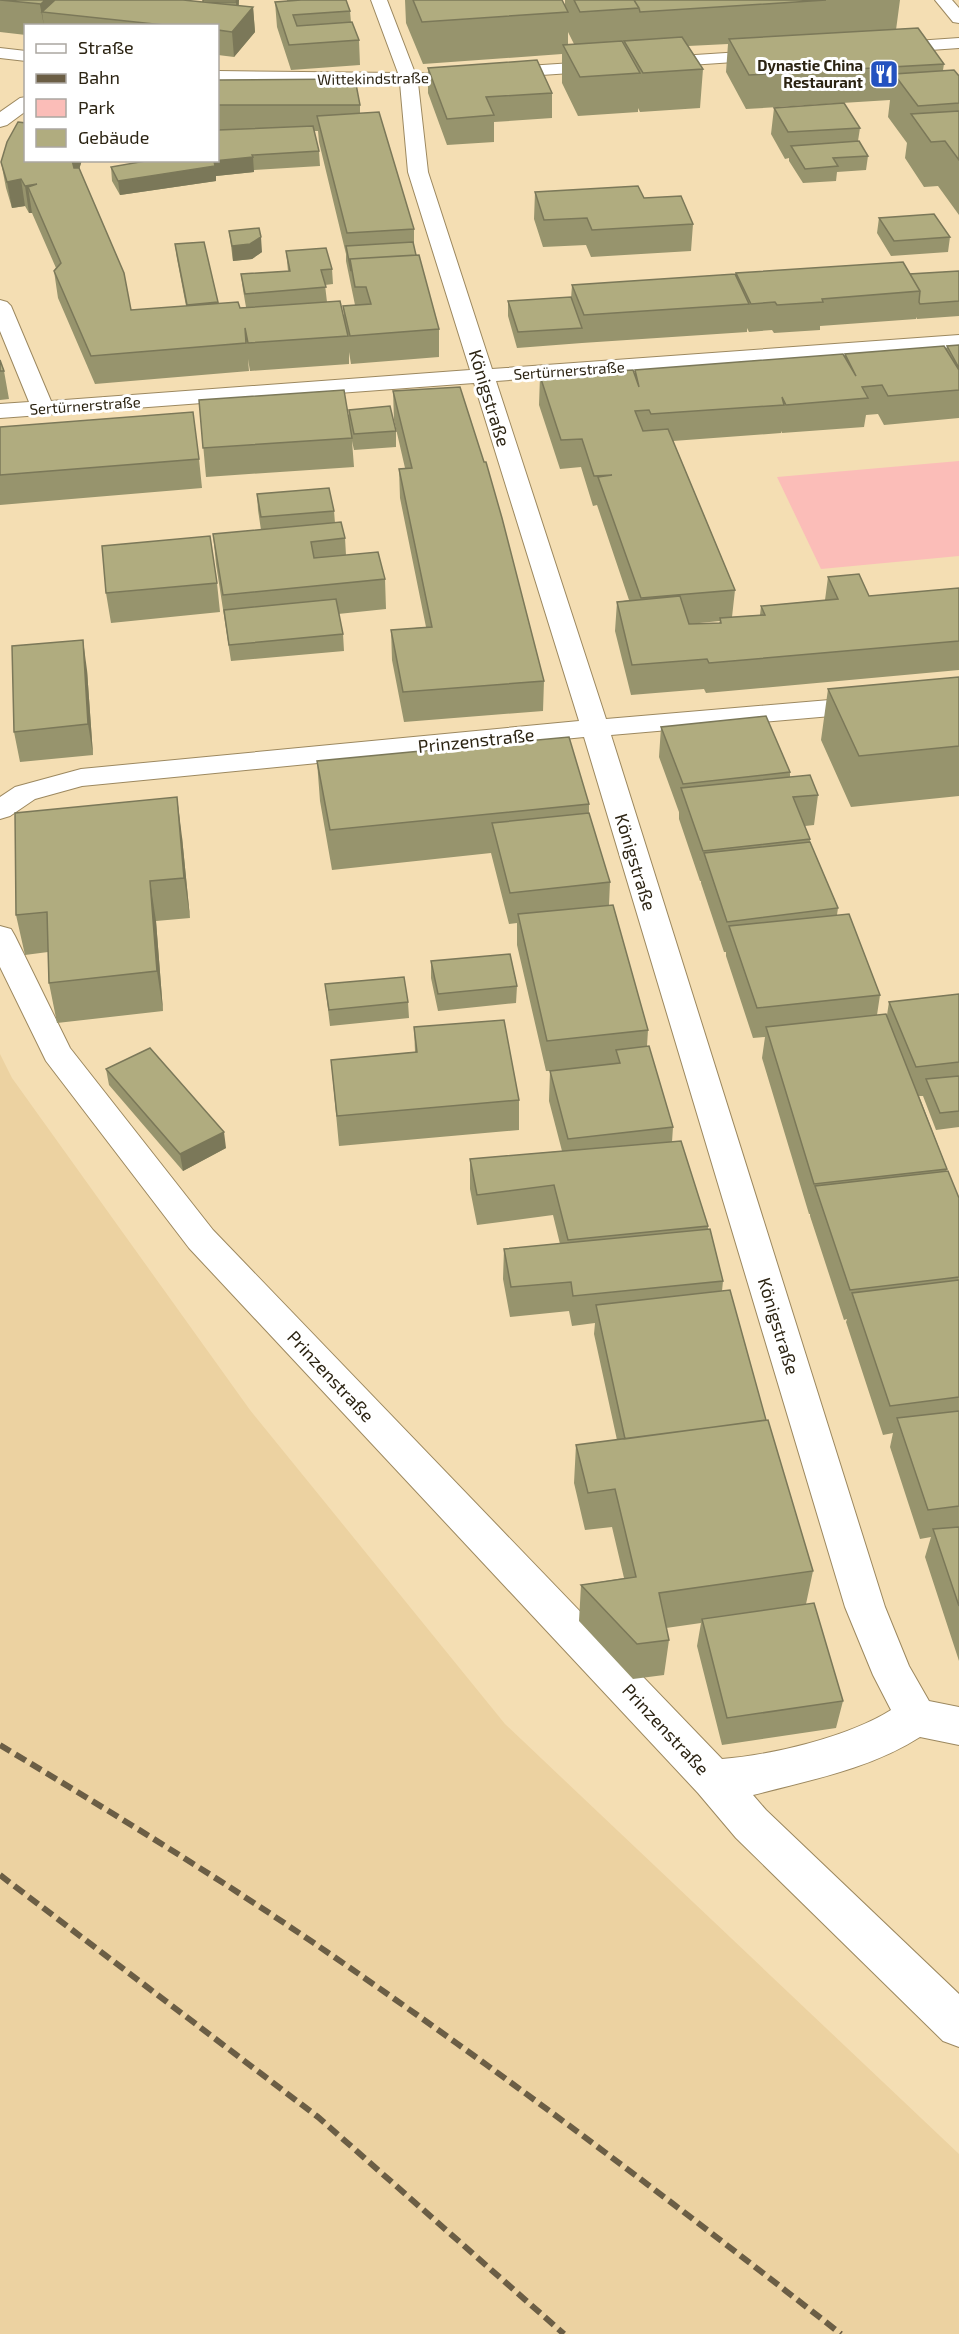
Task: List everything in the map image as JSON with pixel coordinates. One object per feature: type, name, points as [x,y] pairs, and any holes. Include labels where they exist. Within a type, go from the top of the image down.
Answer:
[{"type":"street","name":"Königstraße","points":[[379,0],[409,79],[418,172],[595,728],[865,1607],[893,1675],[916,1717]]},
{"type":"street","points":[[943,0],[959,18]]},
{"type":"street","points":[[868,49],[959,43]]},
{"type":"street","points":[[0,53],[24,56]]},
{"type":"street","points":[[480,74],[787,54]]},
{"type":"street","name":"Wittekindstraße","points":[[219,76],[409,79],[445,76]]},
{"type":"street","points":[[0,121],[24,103]]},
{"type":"street","points":[[0,306],[43,408]]},
{"type":"street","name":"Sertürnerstraße","points":[[0,411],[959,341]]},
{"type":"street","name":"Prinzenstraße","points":[[0,810],[25,793],[81,778],[595,728],[959,697]]},
{"type":"street","name":"Prinzenstraße","points":[[0,936],[57,1053],[201,1239],[713,1779],[751,1824],[959,2025]]},
{"type":"street","points":[[916,1717],[959,1726]]},
{"type":"street","name":"Prinzenstraße","points":[[713,1779],[750,1776],[846,1751],[881,1739],[916,1717]]},
{"type":"shaded area","points":[[0,1054],[12,1078],[250,1410],[505,1724],[959,2154],[959,2334],[0,2334]]},
{"type":"green space","points":[[959,461],[959,556],[821,569],[777,477]]},
{"type":"building","points":[[0,0],[45,0],[41,4]]},
{"type":"building","points":[[55,0],[183,0],[253,7],[232,32],[219,30],[219,24],[154,24],[42,12]]},
{"type":"building","points":[[203,0],[237,0],[236,2],[203,2]]},
{"type":"building","points":[[346,0],[350,11],[293,15],[297,26],[352,22],[359,40],[289,45],[275,2]]},
{"type":"building","points":[[413,0],[562,0],[568,12],[422,22]]},
{"type":"building","points":[[574,0],[634,0],[639,8],[580,12]]},
{"type":"building","points":[[634,0],[826,0],[640,12]]},
{"type":"building","points":[[918,28],[944,64],[749,75],[729,39]]},
{"type":"building","points":[[682,37],[703,69],[643,73],[624,41]]},
{"type":"building","points":[[622,41],[640,73],[580,77],[563,45]]},
{"type":"building","points":[[537,60],[552,93],[486,97],[494,115],[447,119],[428,68]]},
{"type":"building","points":[[954,70],[959,76],[959,103],[918,106],[894,74]]},
{"type":"building","points":[[355,79],[360,105],[219,105],[219,80]]},
{"type":"building","points":[[844,103],[860,128],[788,132],[774,108]]},
{"type":"building","points":[[959,111],[959,160],[945,141],[931,142],[911,114]]},
{"type":"building","points":[[379,112],[414,229],[347,233],[317,116]]},
{"type":"building","points":[[18,122],[24,123],[24,162],[72,162],[74,168],[79,168],[124,273],[131,310],[238,302],[240,308],[340,301],[348,336],[248,343],[245,328],[246,343],[91,356],[54,271],[61,263],[28,187],[37,184],[25,186],[21,179],[7,182],[1,162],[7,142]]},
{"type":"building","points":[[313,126],[319,151],[252,155],[253,157],[219,160],[219,130]]},
{"type":"building","points":[[859,141],[868,156],[833,158],[838,166],[805,169],[791,146]]},
{"type":"building","points":[[140,162],[214,162],[215,166],[118,181],[111,167]]},
{"type":"building","points":[[638,186],[644,198],[681,196],[693,224],[592,230],[587,218],[544,220],[535,192]]},
{"type":"building","points":[[934,214],[950,237],[894,241],[879,218]]},
{"type":"building","points":[[259,228],[261,237],[250,244],[232,246],[229,231]]},
{"type":"building","points":[[204,242],[218,302],[187,305],[175,244]]},
{"type":"building","points":[[413,242],[416,255],[350,259],[351,271],[346,246]]},
{"type":"building","points":[[326,248],[332,269],[321,270],[326,287],[245,294],[241,274],[290,271],[286,251]]},
{"type":"building","points":[[419,255],[439,329],[350,336],[343,306],[371,304],[366,287],[355,287],[350,259]]},
{"type":"building","points":[[903,262],[920,291],[822,299],[823,302],[751,304],[736,273]]},
{"type":"building","points":[[959,271],[959,301],[920,304],[920,291],[910,274]]},
{"type":"building","points":[[735,274],[749,304],[584,315],[572,285]]},
{"type":"building","points":[[571,297],[582,328],[518,332],[508,301]]},
{"type":"building","points":[[959,345],[959,368],[947,346]]},
{"type":"building","points":[[944,346],[959,370],[959,390],[888,396],[882,385],[862,387],[868,398],[786,405],[782,397],[784,405],[651,414],[649,410],[635,411],[643,431],[668,429],[735,590],[641,598],[598,477],[612,475],[594,476],[582,439],[561,440],[540,376],[633,370],[639,387],[635,370],[843,354],[856,376],[845,354]]},
{"type":"building","points":[[460,387],[484,462],[486,462],[502,518],[544,681],[403,692],[391,630],[432,627],[399,469],[412,468],[393,391]]},
{"type":"building","points":[[344,390],[352,438],[203,448],[199,400]]},
{"type":"building","points":[[390,406],[396,431],[354,434],[349,410]]},
{"type":"building","points":[[193,412],[199,459],[0,475],[0,427]]},
{"type":"building","points":[[329,488],[334,511],[261,517],[257,494]]},
{"type":"building","points":[[341,522],[345,538],[311,542],[314,558],[378,552],[385,579],[223,595],[213,534]]},
{"type":"building","points":[[210,536],[217,583],[106,593],[102,546]]},
{"type":"building","points":[[859,574],[869,596],[959,588],[959,641],[709,663],[707,659],[632,665],[617,602],[680,596],[689,624],[721,623],[720,618],[765,615],[761,606],[838,599],[828,577]]},
{"type":"building","points":[[336,599],[343,634],[229,645],[224,610]]},
{"type":"building","points":[[83,640],[88,724],[14,732],[12,646]]},
{"type":"building","points":[[959,677],[959,746],[859,756],[828,689]]},
{"type":"building","points":[[766,716],[790,772],[683,784],[661,727]]},
{"type":"building","points":[[569,737],[589,804],[330,830],[317,761]]},
{"type":"building","points":[[810,775],[818,795],[793,797],[810,839],[703,851],[681,788]]},
{"type":"building","points":[[177,797],[184,878],[150,881],[157,971],[49,983],[47,912],[16,915],[15,813]]},
{"type":"building","points":[[589,813],[610,882],[510,893],[492,823]]},
{"type":"building","points":[[810,842],[838,908],[727,922],[704,853]]},
{"type":"building","points":[[613,905],[648,1030],[547,1041],[518,914]]},
{"type":"building","points":[[849,914],[880,995],[757,1008],[729,926]]},
{"type":"building","points":[[510,954],[517,986],[438,994],[431,961]]},
{"type":"building","points":[[404,977],[408,1002],[329,1010],[325,984]]},
{"type":"building","points":[[959,994],[959,1062],[916,1067],[889,1002]]},
{"type":"building","points":[[886,1014],[947,1169],[814,1184],[766,1027]]},
{"type":"building","points":[[504,1020],[519,1100],[337,1116],[331,1060],[417,1052],[414,1027]]},
{"type":"building","points":[[649,1046],[673,1127],[568,1139],[550,1071],[620,1063],[616,1050]]},
{"type":"building","points":[[150,1048],[224,1132],[180,1154],[106,1069]]},
{"type":"building","points":[[959,1076],[959,1111],[940,1113],[926,1079]]},
{"type":"building","points":[[681,1141],[708,1226],[568,1240],[554,1185],[477,1195],[470,1159]]},
{"type":"building","points":[[948,1171],[959,1198],[959,1277],[850,1290],[815,1186]]},
{"type":"building","points":[[710,1229],[723,1281],[573,1296],[571,1282],[511,1287],[504,1249]]},
{"type":"building","points":[[959,1280],[959,1397],[890,1406],[852,1293]]},
{"type":"building","points":[[730,1290],[766,1420],[625,1439],[596,1305]]},
{"type":"building","points":[[959,1411],[959,1506],[928,1510],[897,1418]]},
{"type":"building","points":[[768,1420],[813,1571],[659,1593],[669,1640],[637,1644],[581,1585],[636,1577],[615,1489],[588,1493],[576,1445]]},
{"type":"building","points":[[959,1527],[959,1606],[933,1529]]},
{"type":"building","points":[[814,1603],[843,1701],[727,1718],[702,1619]]},
{"type":"railway","points":[[0,1745],[206,1872],[393,1998],[587,2139],[841,2334]]},
{"type":"railway","points":[[0,1875],[318,2117],[564,2334]]},
{"type":"place","name":"Dynastie China Restaurant","points":[[884,74]]}]
